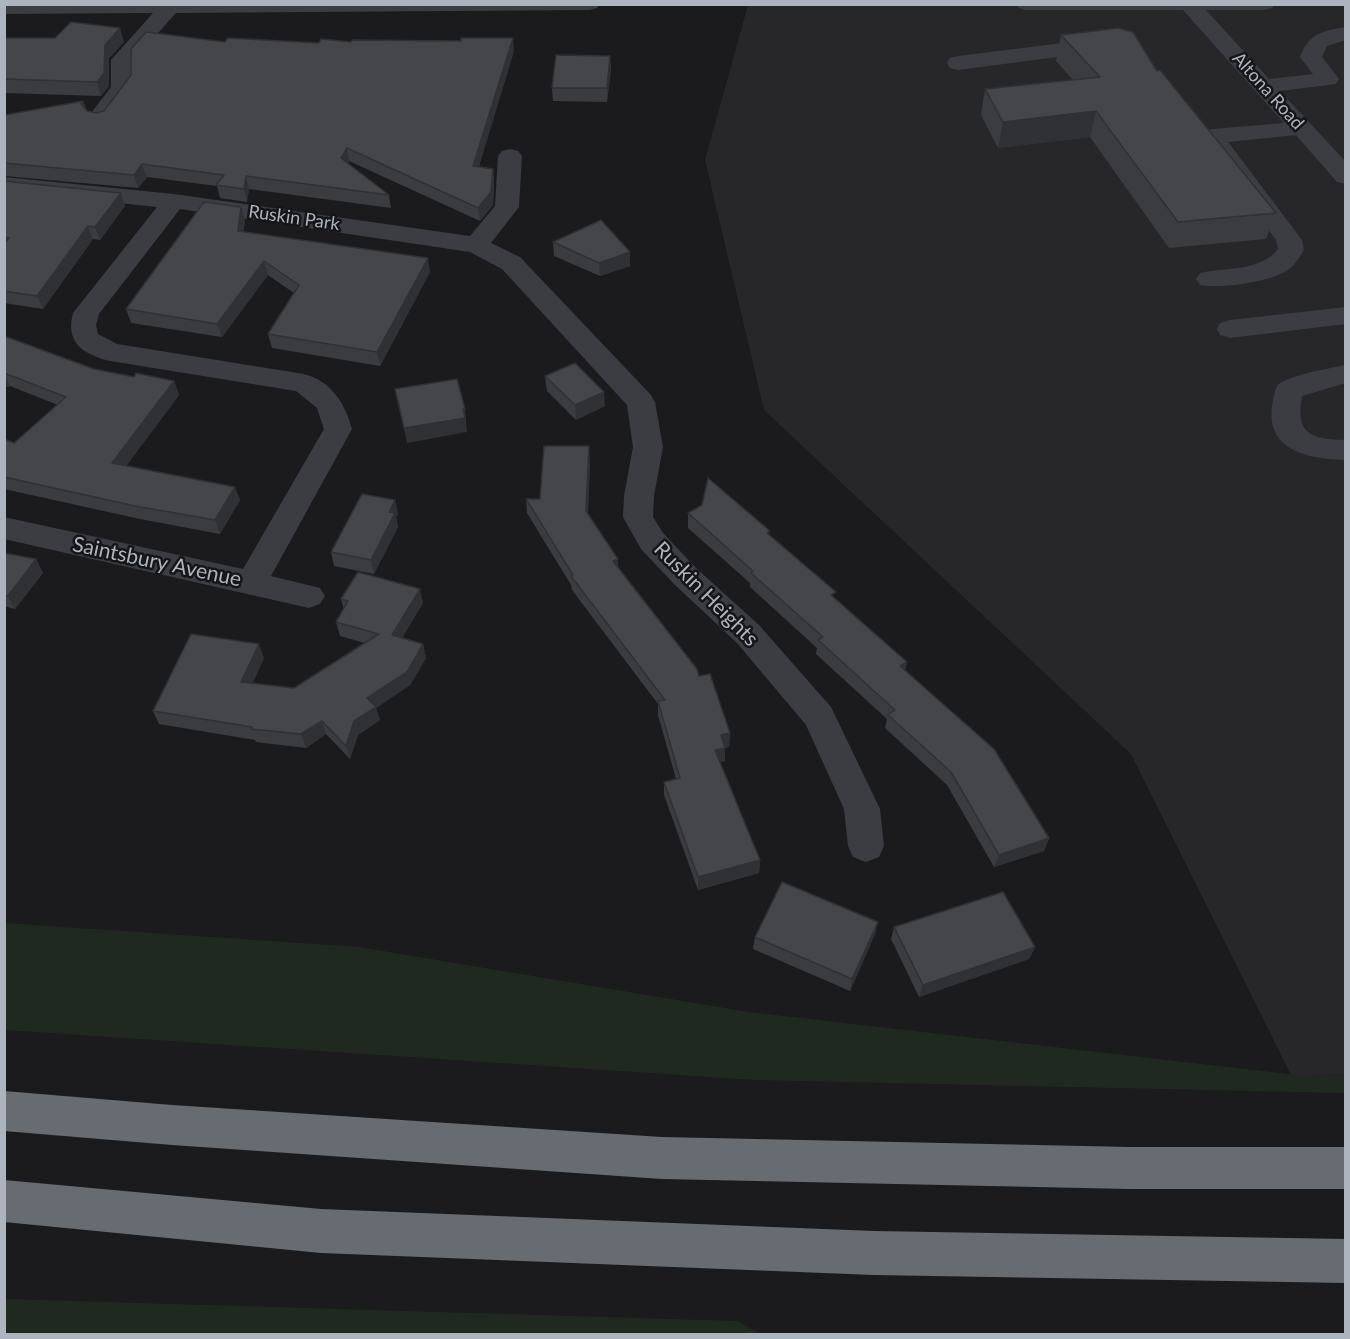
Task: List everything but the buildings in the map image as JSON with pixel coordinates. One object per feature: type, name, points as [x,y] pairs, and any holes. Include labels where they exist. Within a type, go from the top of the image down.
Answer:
[{"type":"highway","points":[[4,1111],[184,1126],[662,1158],[1130,1168],[1346,1168]]},
{"type":"highway","points":[[4,1202],[344,1232],[874,1253],[1346,1261]]},
{"type":"street","points":[[4,8],[590,4]]},
{"type":"street","points":[[1026,4],[1265,4]]},
{"type":"street","name":"Altona Road","points":[[1190,5],[1346,177]]},
{"type":"street","points":[[100,117],[122,87],[122,60],[171,6]]},
{"type":"street","points":[[1263,86],[1334,86],[1311,57],[1314,45],[1323,36],[1346,33]]},
{"type":"street","points":[[958,63],[1112,44],[1126,46]]},
{"type":"street","points":[[1209,279],[1261,272],[1280,264],[1291,250],[1289,240],[1204,127],[1301,128]]},
{"type":"street","points":[[476,245],[507,207],[510,156]]},
{"type":"street","name":"Ruskin Park","points":[[4,184],[174,201],[476,245]]},
{"type":"street","points":[[174,201],[86,313],[83,325],[85,338],[110,352],[304,383],[323,395],[334,410],[338,429],[251,583]]},
{"type":"street","name":"Ruskin Heights","points":[[476,245],[511,263],[641,402],[648,447],[639,496],[639,517],[652,542],[748,634],[819,717],[862,809],[866,846]]},
{"type":"street","points":[[1230,329],[1346,315]]},
{"type":"street","points":[[1346,374],[1318,380],[1289,391],[1285,405],[1285,423],[1290,435],[1305,444],[1331,450],[1346,450]]},
{"type":"street","name":"Saintsbury Avenue","points":[[4,528],[309,596]]},
{"type":"shaded area","points":[[748,5],[1345,5],[1345,1074],[1292,1077],[1131,754],[764,410],[705,160]]},
{"type":"shaded area","points":[[4,923],[359,947],[749,1012],[1306,1076],[1345,1074],[1345,1093],[755,1080],[5,1030]]},
{"type":"shaded area","points":[[5,1299],[737,1321],[761,1334],[5,1334]]}]
